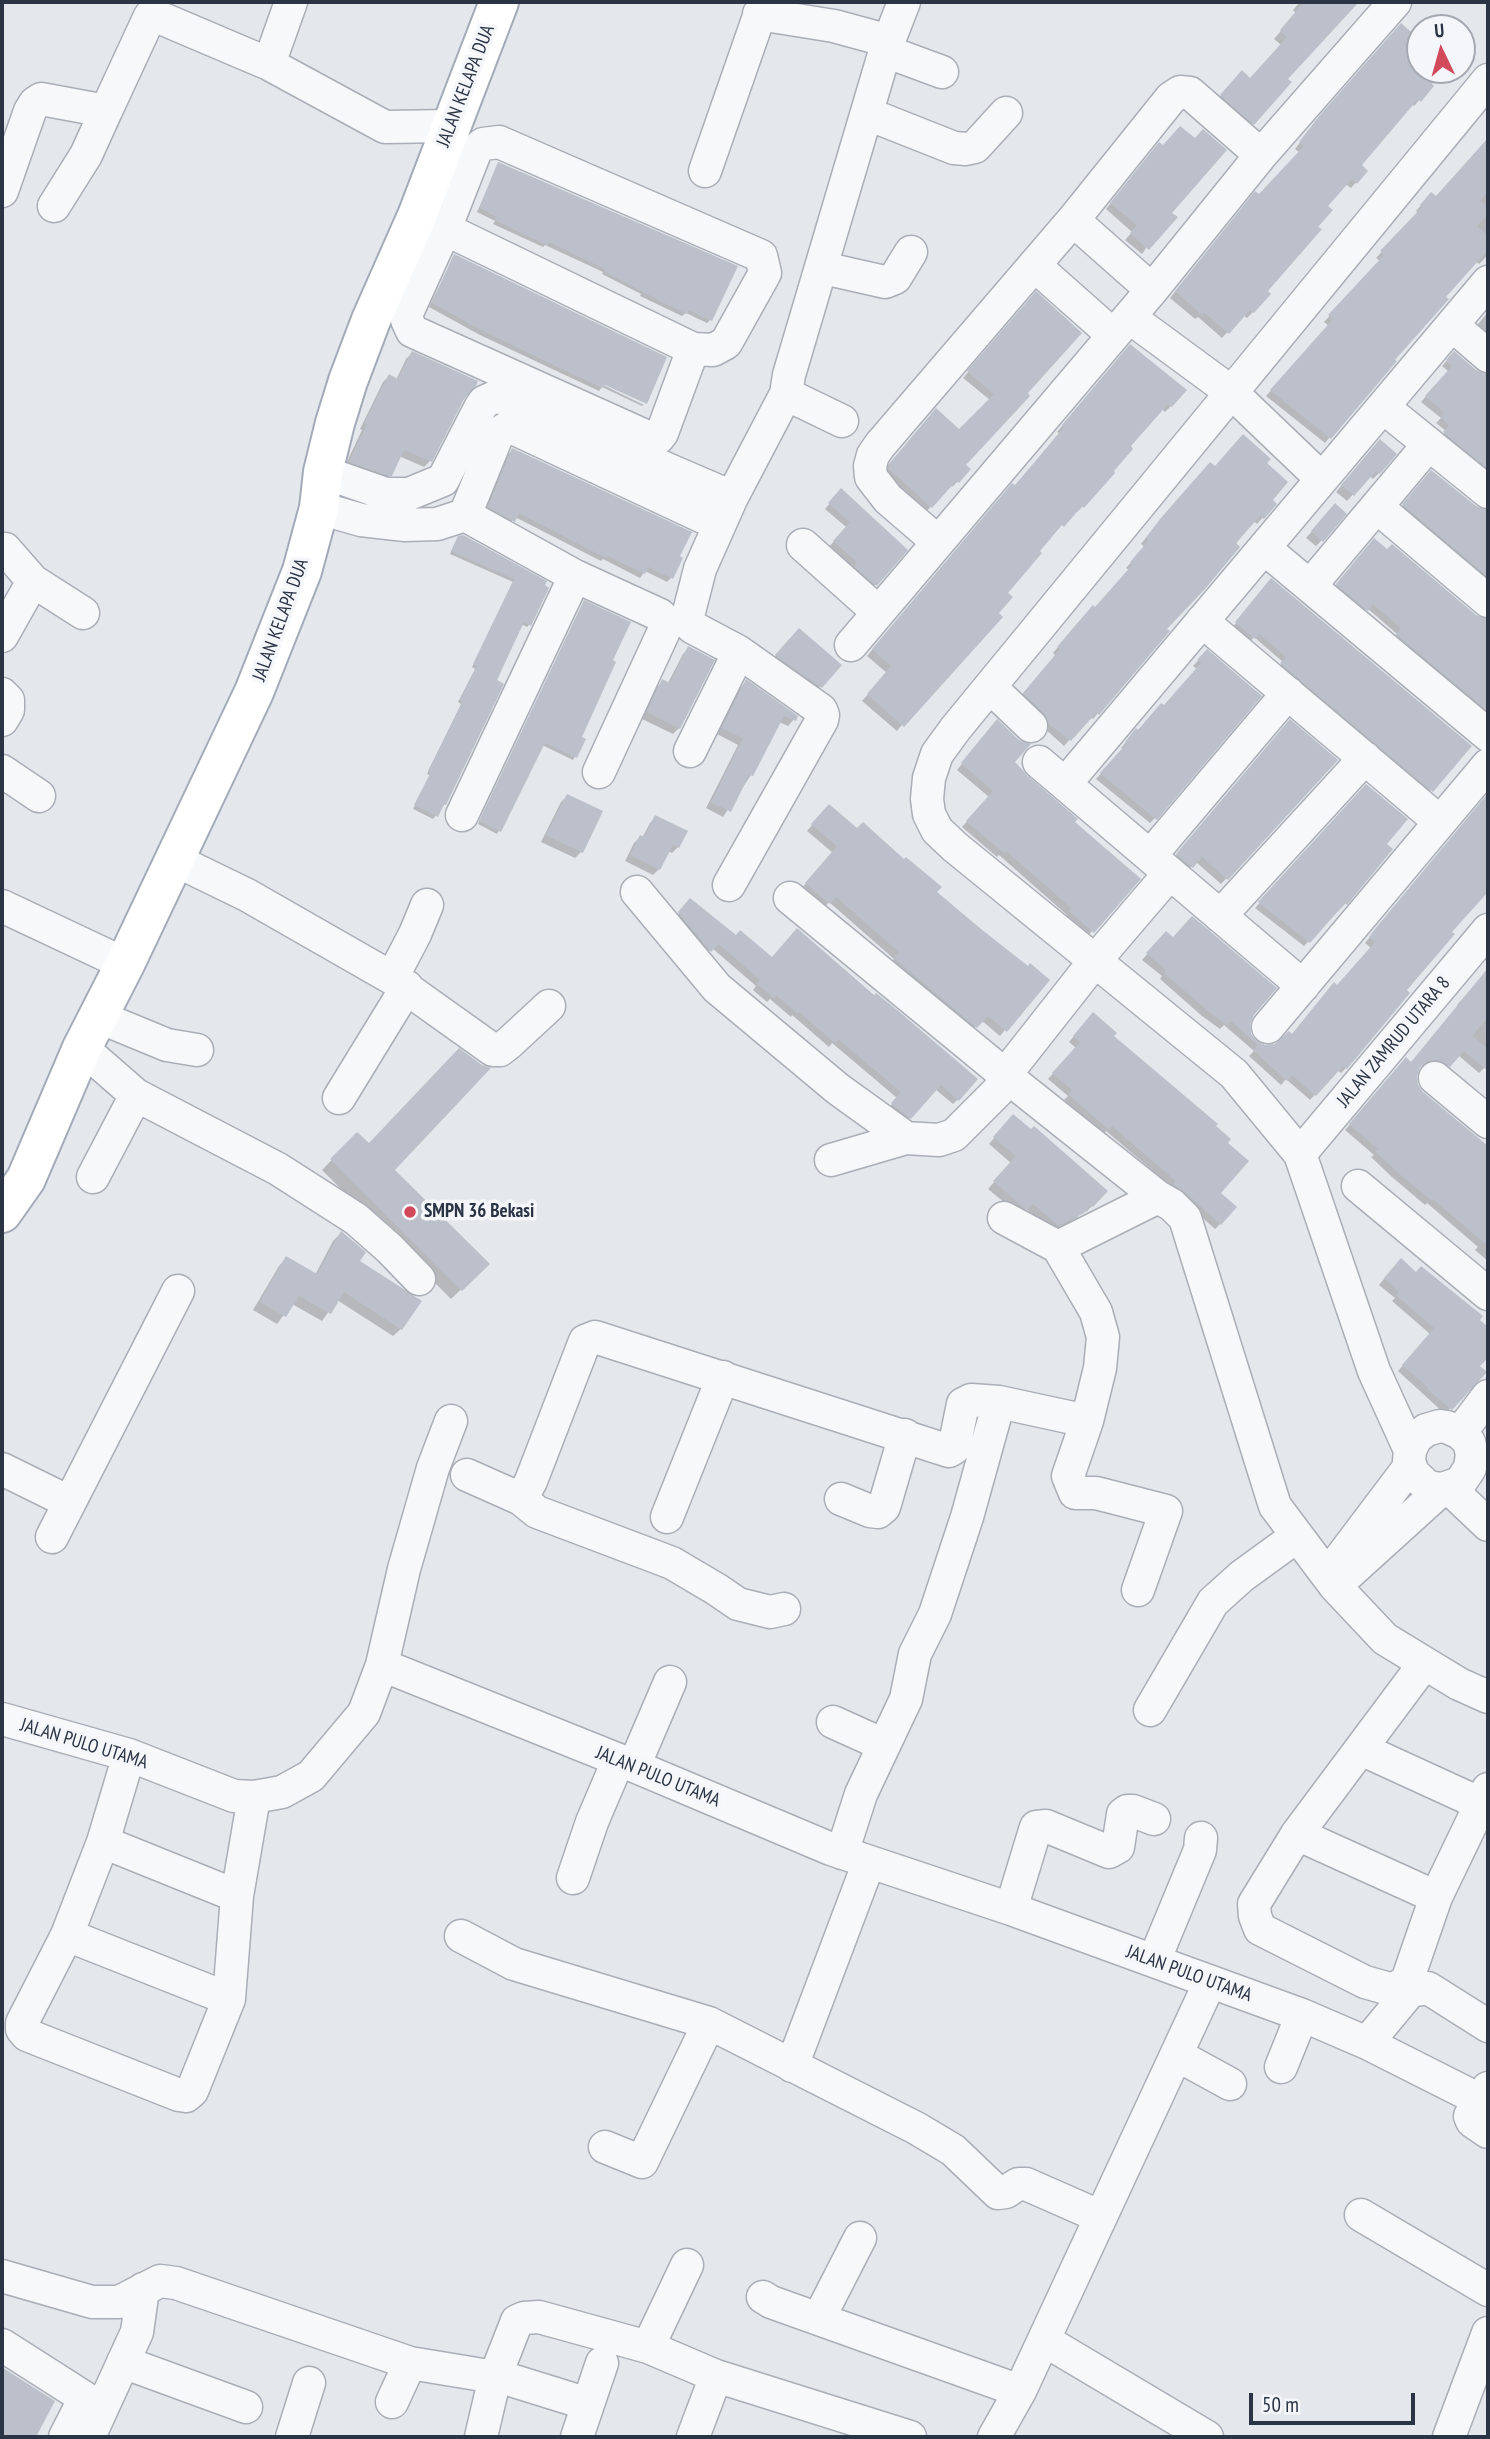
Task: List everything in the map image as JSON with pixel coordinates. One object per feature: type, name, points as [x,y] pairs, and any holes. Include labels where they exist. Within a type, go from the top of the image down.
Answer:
[{"type":"main road","name":"JALAN KELAPA DUA","points":[[2,1213],[26,1178],[90,1033],[254,692],[302,570],[348,381],[371,320],[431,222],[450,126],[499,2]]},
{"type":"street","points":[[269,64],[291,2]]},
{"type":"street","points":[[729,885],[823,715],[821,710],[739,652],[687,622],[700,569],[732,497],[786,394],[789,375],[835,216],[887,46],[904,2]]},
{"type":"street","points":[[851,645],[1152,290],[1261,155],[1395,2]]},
{"type":"street","points":[[705,171],[762,8],[834,26],[887,46],[943,72]]},
{"type":"street","points":[[54,206],[86,155],[150,16],[156,16],[269,64],[384,127],[450,126]]},
{"type":"street","points":[[1463,1461],[1422,1483],[1374,1371],[1300,1154],[1234,1074],[937,830],[929,814],[927,799],[929,778],[937,754],[1488,80]]},
{"type":"street","points":[[937,542],[888,499],[871,477],[873,455],[1073,220],[1171,98],[1180,92],[1190,93],[1261,155]]},
{"type":"street","points":[[2,191],[30,111],[41,99],[106,111]]},
{"type":"street","points":[[868,114],[954,148],[966,149],[975,147],[1006,113]]},
{"type":"street","points":[[431,222],[693,349],[713,351],[726,343],[765,273],[761,256],[499,142],[483,144],[476,150],[431,222],[407,313],[409,327],[417,335],[652,439],[658,438],[662,433],[693,349]]},
{"type":"street","points":[[1073,220],[1152,290]]},
{"type":"street","points":[[822,268],[885,282],[895,278],[911,252]]},
{"type":"street","points":[[1034,265],[1121,326],[1231,392],[1322,480]]},
{"type":"street","points":[[1065,784],[1488,282]]},
{"type":"street","points":[[1452,325],[1488,356]]},
{"type":"street","points":[[786,394],[842,421]]},
{"type":"street","points":[[321,490],[409,494],[443,481],[480,408],[484,402],[497,396],[732,497]]},
{"type":"street","points":[[1383,407],[1488,492]]},
{"type":"street","points":[[465,515],[498,434],[505,429],[516,429],[703,517]]},
{"type":"street","points":[[1310,586],[1429,444]]},
{"type":"street","points":[[321,490],[361,520],[405,525],[437,524],[465,515],[575,576],[660,615],[666,621],[598,772]]},
{"type":"street","points":[[1378,508],[1488,601]]},
{"type":"street","points":[[803,545],[878,612]]},
{"type":"street","points":[[1264,548],[1488,735]]},
{"type":"street","points":[[5,549],[33,581],[83,613]]},
{"type":"street","points":[[462,814],[575,576]]},
{"type":"street","points":[[2,636],[33,581]]},
{"type":"street","points":[[1202,621],[1440,822]]},
{"type":"street","points":[[690,751],[739,652]]},
{"type":"street","points":[[990,687],[1031,726]]},
{"type":"street","points":[[831,1160],[906,1138],[939,1140],[954,1135],[1008,1084],[1103,968],[1288,693]]},
{"type":"street","points":[[2,694],[8,700],[8,710],[2,720]]},
{"type":"street","points":[[1220,916],[1364,758]]},
{"type":"street","points":[[1038,762],[1303,986]]},
{"type":"street","points":[[1268,1027],[1488,765]]},
{"type":"street","points":[[2,771],[39,796]]},
{"type":"street","points":[[175,860],[247,895],[400,982],[496,1052],[549,1006]]},
{"type":"street","points":[[638,892],[717,988],[838,1089],[906,1138]]},
{"type":"street","points":[[790,898],[1008,1084],[1172,1205],[1185,1219],[1275,1506],[1331,1581],[1385,1639],[1459,1684],[1488,1697]]},
{"type":"street","points":[[340,1098],[400,982],[427,905]]},
{"type":"street","points":[[2,906],[125,964]]},
{"type":"street","name":"JALAN ZAMRUD UTARA 8","points":[[1300,1154],[1488,930]]},
{"type":"street","points":[[90,1033],[197,1050]]},
{"type":"street","points":[[90,1033],[135,1095],[278,1169],[356,1219],[419,1279]]},
{"type":"street","points":[[1435,1078],[1483,1108]]},
{"type":"street","points":[[93,1177],[135,1095]]},
{"type":"street","points":[[1358,1186],[1488,1294]]},
{"type":"street","points":[[1058,1247],[1158,1196]]},
{"type":"street","points":[[1004,1218],[1058,1247],[1096,1312],[1103,1337],[1100,1368],[1087,1421],[1068,1476],[1074,1493],[1096,1493],[1166,1511],[1138,1590]]},
{"type":"street","points":[[52,1537],[178,1291]]},
{"type":"street","points":[[521,1499],[531,1481],[585,1341],[595,1337],[952,1450],[963,1404],[971,1400],[999,1402],[1087,1421]]},
{"type":"street","points":[[1374,1371],[1463,1461],[1488,1525]]},
{"type":"street","points":[[667,1517],[723,1377]]},
{"type":"street","points":[[1331,1581],[1463,1461],[1488,1396]]},
{"type":"street","points":[[792,2066],[856,1857],[861,1794],[906,1699],[915,1654],[935,1614],[967,1517],[999,1402]]},
{"type":"street","points":[[382,1665],[433,1468],[451,1421]]},
{"type":"street","points":[[841,1499],[870,1511],[878,1512],[884,1507],[905,1436]]},
{"type":"street","points":[[1331,1581],[1410,1458],[1416,1438],[1463,1461]]},
{"type":"street","points":[[2,1469],[69,1502]]},
{"type":"street","points":[[467,1475],[521,1499],[537,1512],[672,1563],[738,1604],[770,1612],[784,1609]]},
{"type":"street","points":[[1150,1710],[1213,1602],[1242,1576],[1297,1536]]},
{"type":"street","points":[[1361,1749],[1485,1797],[1436,1897],[1407,1981],[1393,1990],[1365,1982],[1260,1929],[1254,1904],[1297,1835],[1424,1664]]},
{"type":"street","name":"JALAN PULO UTAMA","points":[[2,1721],[129,1755],[234,1796],[254,1797],[282,1792],[311,1776],[364,1713],[382,1665],[856,1857],[1011,1909],[1302,2015],[1484,2094]]},
{"type":"street","points":[[573,1878],[592,1822],[670,1682]]},
{"type":"street","points":[[833,1722],[884,1745]]},
{"type":"street","points":[[129,1755],[103,1842],[67,1935],[22,2022],[22,2029],[27,2035],[186,2096],[191,2095],[229,1998],[237,1896],[254,1797]]},
{"type":"street","points":[[1011,1909],[1036,1827],[1046,1826],[1109,1852],[1118,1847],[1123,1814],[1127,1811],[1154,1819]]},
{"type":"street","points":[[1297,1835],[1436,1897]]},
{"type":"street","points":[[1154,1961],[1200,1850],[1201,1838]]},
{"type":"street","points":[[103,1842],[237,1896]]},
{"type":"street","points":[[67,1935],[229,1998]]},
{"type":"street","points":[[461,1936],[514,1964],[709,2023],[916,2128],[953,2150],[998,2193],[1026,2183],[1101,2217]]},
{"type":"street","points":[[994,2437],[1020,2391],[1210,1982]]},
{"type":"street","points":[[1367,2043],[1410,1991],[1427,1987],[1488,2026]]},
{"type":"street","points":[[1281,2067],[1302,2015]]},
{"type":"street","points":[[606,2147],[642,2162],[709,2023]]},
{"type":"street","points":[[1177,2055],[1230,2084]]},
{"type":"street","points":[[1484,2094],[1471,2116],[1472,2121],[1488,2132]]},
{"type":"street","points":[[1361,2215],[1488,2290]]},
{"type":"street","points":[[819,2318],[860,2238]]},
{"type":"street","points":[[648,2347],[687,2265]]},
{"type":"street","points":[[2,2276],[92,2302],[119,2302],[160,2281],[176,2283],[410,2363],[505,2379],[588,2404]]},
{"type":"street","points":[[89,2437],[137,2332],[144,2289]]},
{"type":"street","points":[[763,2297],[1020,2391]]},
{"type":"street","points":[[481,2437],[505,2379],[517,2321],[539,2318],[648,2347],[716,2376],[910,2437]]},
{"type":"street","points":[[1449,2437],[1488,2333]]},
{"type":"street","points":[[1044,2340],[1207,2437]]},
{"type":"street","points":[[2,2345],[85,2398],[65,2437]]},
{"type":"street","points":[[122,2362],[246,2407]]},
{"type":"street","points":[[392,2402],[410,2363]]},
{"type":"street","points":[[577,2437],[602,2363]]},
{"type":"street","points":[[693,2437],[716,2376]]},
{"type":"street","points":[[292,2437],[309,2383]]},
{"type":"building","points":[[1304,2],[1359,2],[1288,79],[1292,82],[1254,125],[1220,95],[1242,70],[1250,78],[1287,37],[1280,30]]},
{"type":"building","points":[[1401,23],[1406,27],[1406,84],[1434,86],[1421,102],[1418,99],[1362,165],[1368,171],[1357,184],[1352,179],[1328,206],[1333,210],[1318,227],[1322,229],[1268,291],[1271,294],[1254,313],[1250,310],[1229,334],[1175,291],[1255,191],[1259,194],[1304,146],[1299,142]]},
{"type":"building","points":[[1180,126],[1195,138],[1203,129],[1227,150],[1172,213],[1178,217],[1149,250],[1130,233],[1137,225],[1110,203],[1159,142],[1163,145]]},
{"type":"building","points":[[1488,138],[1488,191],[1480,201],[1488,207],[1488,214],[1477,226],[1488,236],[1488,250],[1446,297],[1449,299],[1331,439],[1270,390],[1333,319],[1328,315],[1384,255],[1380,251],[1422,207],[1420,205],[1431,192],[1436,196]]},
{"type":"building","points":[[498,162],[738,266],[712,321],[689,310],[687,314],[604,271],[605,269],[495,220],[497,217],[479,208]]},
{"type":"building","points":[[454,254],[667,357],[647,404],[605,385],[603,388],[574,375],[432,303]]},
{"type":"building","points":[[1036,291],[1082,333],[1028,393],[1030,396],[966,465],[971,469],[959,483],[956,481],[932,508],[889,469],[890,463],[936,408],[959,429],[994,394],[967,371]]},
{"type":"building","points":[[1130,344],[1187,390],[1172,407],[1168,404],[1131,446],[1133,449],[1115,473],[1084,508],[1082,506],[1064,527],[1062,525],[1040,551],[1042,553],[1008,593],[1013,597],[999,613],[1003,617],[904,727],[867,694],[891,666],[872,649],[1012,483],[1015,485],[1051,443],[1064,427],[1062,425]]},
{"type":"building","points":[[412,351],[478,381],[476,386],[464,399],[432,462],[404,450],[392,476],[389,476],[349,462],[367,424],[364,423],[389,374],[398,379]]},
{"type":"building","points":[[1454,351],[1476,370],[1488,374],[1488,469],[1443,432],[1449,425],[1440,417],[1444,412],[1425,396],[1452,366],[1446,360]]},
{"type":"building","points":[[1243,434],[1271,459],[1267,463],[1288,482],[1273,500],[1277,504],[1264,519],[1260,516],[1236,543],[1240,547],[1167,629],[1170,631],[1099,715],[1097,712],[1071,741],[1049,724],[1044,713],[1023,693],[1080,620],[1133,564],[1130,562],[1149,540],[1146,538],[1160,519],[1210,462],[1215,466]]},
{"type":"building","points":[[1380,439],[1397,454],[1380,474],[1376,471],[1354,496],[1341,485]]},
{"type":"building","points":[[512,448],[692,532],[680,556],[683,558],[673,579],[649,567],[645,574],[608,556],[606,558],[519,513],[515,522],[488,507]]},
{"type":"building","points":[[1431,470],[1476,506],[1488,510],[1488,577],[1402,504]]},
{"type":"building","points":[[841,488],[908,550],[877,586],[854,566],[857,562],[833,541],[850,522],[828,503]]},
{"type":"building","points":[[1335,503],[1347,514],[1323,542],[1311,531]]},
{"type":"building","points":[[463,535],[547,581],[545,585],[549,588],[531,626],[524,622],[497,680],[504,684],[438,817],[414,805],[463,701],[460,699],[477,666],[473,664],[514,579],[451,551],[458,536]]},
{"type":"building","points":[[1374,538],[1387,549],[1392,544],[1476,615],[1488,619],[1488,711],[1396,634],[1401,628],[1373,604],[1368,611],[1336,584]]},
{"type":"building","points":[[1271,578],[1472,746],[1433,792],[1280,663],[1286,657],[1259,634],[1255,639],[1235,622]]},
{"type":"building","points":[[584,600],[631,622],[582,737],[586,739],[577,758],[545,743],[501,832],[479,821]]},
{"type":"building","points":[[799,628],[842,665],[822,688],[775,655]]},
{"type":"building","points":[[688,646],[715,660],[680,729],[647,712],[662,679],[670,683]]},
{"type":"building","points":[[1207,649],[1262,696],[1157,820],[1100,773],[1127,743],[1125,742],[1136,728],[1138,730],[1161,703],[1164,705],[1201,663],[1197,660]]},
{"type":"building","points":[[746,679],[798,716],[796,721],[784,716],[753,776],[749,775],[731,812],[711,802],[743,738],[722,728]]},
{"type":"building","points":[[997,719],[1019,740],[1031,744],[1015,762],[1078,819],[1075,822],[1141,879],[1094,933],[1069,911],[1071,908],[1050,889],[966,821],[993,791],[961,763]]},
{"type":"building","points":[[1290,719],[1338,760],[1228,880],[1202,857],[1193,868],[1176,854]]},
{"type":"building","points":[[1366,784],[1408,819],[1387,844],[1393,849],[1347,905],[1345,903],[1310,943],[1258,902]]},
{"type":"building","points":[[1488,793],[1488,892],[1452,932],[1455,934],[1407,990],[1410,993],[1347,1069],[1343,1066],[1316,1096],[1292,1075],[1287,1081],[1253,1050],[1258,1045],[1231,1021],[1227,1025],[1208,1011],[1164,973],[1166,970],[1146,953],[1166,931],[1173,937],[1192,916],[1277,988],[1254,1015],[1250,1024],[1251,1034],[1257,1041],[1265,1045],[1275,1044],[1289,1031],[1292,1034],[1334,982],[1337,985],[1375,942],[1369,937],[1375,929]]},
{"type":"building","points":[[567,794],[603,811],[583,853],[546,835]]},
{"type":"building","points":[[829,804],[857,828],[863,822],[904,859],[906,857],[942,887],[937,892],[1028,966],[1030,963],[1050,980],[1007,1032],[988,1016],[977,1028],[894,958],[899,952],[836,897],[830,904],[805,883],[837,846],[811,824]]},
{"type":"building","points":[[655,815],[688,831],[679,848],[673,845],[660,870],[630,855],[640,835],[644,837]]},
{"type":"building","points":[[690,898],[736,935],[740,930],[772,957],[797,928],[874,995],[876,993],[896,1009],[978,1079],[959,1101],[941,1085],[911,1119],[891,1103],[901,1092],[838,1039],[835,1043],[776,995],[774,998],[757,984],[760,980],[719,944],[711,952],[678,912]]},
{"type":"building","points":[[1488,968],[1488,1017],[1472,1036],[1488,1049],[1488,1071],[1464,1051],[1450,1067],[1439,1060],[1428,1061],[1420,1067],[1417,1076],[1418,1085],[1423,1092],[1488,1146],[1488,1246],[1397,1172],[1375,1151],[1378,1149],[1349,1124],[1406,1057],[1411,1062]]},
{"type":"building","points":[[1093,1012],[1117,1033],[1114,1036],[1218,1124],[1216,1126],[1231,1139],[1228,1143],[1249,1161],[1221,1193],[1237,1207],[1221,1225],[1173,1184],[1176,1181],[1112,1126],[1109,1130],[1068,1094],[1072,1090],[1052,1073],[1080,1042],[1073,1036]]},
{"type":"building","points":[[459,1048],[482,1065],[491,1068],[395,1170],[490,1264],[462,1291],[330,1159],[357,1132],[369,1143]]},
{"type":"building","points":[[1013,1114],[1031,1129],[1034,1126],[1108,1191],[1093,1207],[1091,1205],[1084,1213],[1059,1226],[1033,1204],[1027,1210],[993,1181],[1016,1156],[993,1137]]},
{"type":"building","points":[[341,1231],[366,1252],[360,1261],[422,1301],[402,1330],[344,1292],[331,1314],[299,1296],[286,1317],[260,1302],[286,1256],[317,1274]]},
{"type":"building","points":[[1401,1258],[1416,1272],[1421,1266],[1483,1316],[1480,1320],[1488,1327],[1488,1358],[1480,1366],[1487,1372],[1452,1410],[1402,1365],[1434,1328],[1396,1295],[1399,1292],[1384,1278]]},
{"type":"building","points":[[3,2368],[55,2401],[36,2437],[2,2437]]},
{"type":"place","name":"SMPN 36 Bekasi","points":[[410,1212]]}]
